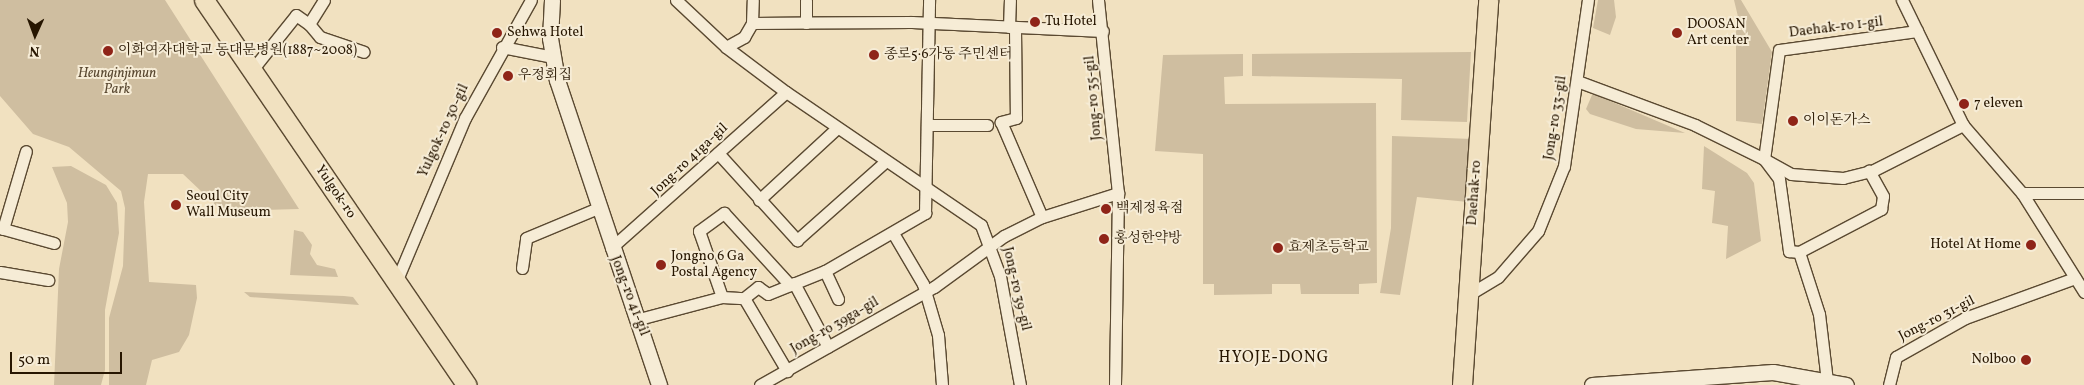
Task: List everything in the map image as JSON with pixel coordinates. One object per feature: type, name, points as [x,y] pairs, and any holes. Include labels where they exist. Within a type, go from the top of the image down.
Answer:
[{"type":"main road","name":"Yulgok-ro","points":[[204,0],[467,385]]},
{"type":"main road","name":"Daehak-ro","points":[[1462,385],[1488,0]]},
{"type":"street","points":[[308,24],[324,0]]},
{"type":"street","name":"Yulgok-ro 30-gil","points":[[396,282],[446,158],[502,48],[531,0]]},
{"type":"street","name":"Jong-ro 41-gil","points":[[552,0],[553,57],[611,248],[639,319],[660,385]]},
{"type":"street","name":"Jong-ro 39-gil","points":[[676,0],[726,47],[786,92],[981,225],[1000,276],[1020,385]]},
{"type":"street","points":[[726,47],[744,37],[752,23],[753,0]]},
{"type":"street","points":[[806,0],[806,23]]},
{"type":"street","points":[[639,319],[722,297],[744,298],[758,287],[768,294],[825,271],[925,213],[929,125],[929,0]]},
{"type":"street","points":[[1010,0],[1016,118],[1001,122],[1042,218]]},
{"type":"street","name":"Jong-ro 35-gil","points":[[1098,0],[1104,31],[1118,193],[1115,385]]},
{"type":"street","name":"Jong-ro 33-gil","points":[[1468,294],[1498,277],[1538,231],[1564,166],[1588,0]]},
{"type":"street","points":[[1902,0],[1963,125],[2022,193],[2084,292]]},
{"type":"street","points":[[252,70],[296,15],[320,37],[364,52]]},
{"type":"street","points":[[752,23],[929,24],[1104,31]]},
{"type":"street","name":"Daehak-ro 1-gil","points":[[1764,159],[1779,50],[1917,31]]},
{"type":"street","points":[[502,48],[553,57]]},
{"type":"street","points":[[1577,81],[1695,125],[1791,174],[1812,177],[1843,178],[1869,171],[1963,125]]},
{"type":"street","name":"Jong-ro 41ga-gil","points":[[611,248],[786,92]]},
{"type":"street","points":[[929,125],[987,125]]},
{"type":"street","points":[[759,200],[837,128]]},
{"type":"street","points":[[26,152],[2,229],[54,243]]},
{"type":"street","points":[[718,153],[797,240],[886,161]]},
{"type":"street","points":[[1764,159],[1779,179],[1789,250],[1799,252],[1881,209],[1883,196],[1869,171]]},
{"type":"street","points":[[990,245],[1042,218],[1118,193]]},
{"type":"street","points":[[2022,193],[2084,193]]},
{"type":"street","points":[[522,268],[526,238],[598,208]]},
{"type":"street","points":[[722,297],[699,231],[724,213],[792,284],[828,347]]},
{"type":"street","points":[[893,233],[924,292],[938,335],[942,385]]},
{"type":"street","name":"Jong-ro 39ga-gil","points":[[760,385],[787,372],[924,292],[990,245]]},
{"type":"street","points":[[1799,252],[1819,314],[1827,381]]},
{"type":"street","points":[[825,271],[838,299]]},
{"type":"street","points":[[0,272],[20,272],[48,280]]},
{"type":"street","name":"Jong-ro 31-gil","points":[[1889,385],[1896,357],[1964,318],[2075,278]]},
{"type":"street","points":[[744,298],[787,372]]},
{"type":"street","points":[[1592,385],[1773,372],[1846,385]]},
{"type":"green space","name":"Heunginjimun Park","points":[[0,0],[165,0],[299,209],[222,211],[183,174],[148,174],[144,202],[149,282],[196,285],[197,298],[189,335],[179,352],[152,360],[146,385],[109,385],[109,318],[123,266],[125,208],[121,191],[69,147],[33,134],[0,96]]},
{"type":"green space","points":[[1598,0],[1614,0],[1616,17],[1610,35],[1593,28]]},
{"type":"green space","points":[[1734,0],[1741,0],[1772,52],[1762,124],[1736,121],[1736,25],[1740,25]]},
{"type":"green space","points":[[1471,52],[1467,122],[1401,120],[1402,79],[1252,76],[1252,54]]},
{"type":"green space","points":[[1243,54],[1243,76],[1224,77],[1225,104],[1376,103],[1377,283],[1359,284],[1359,294],[1301,294],[1300,284],[1272,284],[1272,294],[1214,295],[1214,284],[1203,284],[1203,154],[1155,151],[1163,55]]},
{"type":"green space","points":[[1592,95],[1596,95],[1685,133],[1636,129],[1590,114],[1586,109]]},
{"type":"green space","points":[[1392,136],[1472,139],[1468,202],[1417,197],[1400,295],[1380,293],[1391,228]]},
{"type":"green space","points":[[1704,146],[1747,173],[1754,183],[1761,241],[1726,259],[1728,226],[1712,223],[1715,191],[1702,189]]},
{"type":"green space","points":[[71,166],[106,185],[117,203],[119,233],[105,310],[105,370],[101,385],[54,385],[59,269],[68,222],[67,203],[52,167]]},
{"type":"green space","points":[[294,230],[303,232],[312,245],[310,254],[317,265],[335,269],[338,277],[290,275]]},
{"type":"green space","points":[[244,292],[353,297],[359,305],[250,297]]},
{"type":"place","name":"Tu Hotel","points":[[1035,22]]},
{"type":"place","name":"Sehwa Hotel","points":[[497,33]]},
{"type":"place","name":"DOOSAN Art center","points":[[1677,33]]},
{"type":"place","name":"이화여자대학교 동대문병원(1887~2008)","points":[[108,51]]},
{"type":"place","name":"종로5·6가동 주민센터","points":[[874,55]]},
{"type":"place","name":"우정회집","points":[[508,76]]},
{"type":"place","name":"7 eleven","points":[[1964,104]]},
{"type":"place","name":"이이돈가스","points":[[1793,121]]},
{"type":"place","name":"Seoul City Wall Museum","points":[[176,205]]},
{"type":"place","name":"백제정육점","points":[[1106,209]]},
{"type":"place","name":"홍성한약방","points":[[1104,239]]},
{"type":"place","name":"Hotel At Home","points":[[2031,245]]},
{"type":"place","name":"효제초등학교","points":[[1278,248]]},
{"type":"place","name":"Jongno 6 Ga Postal Agency","points":[[661,265]]},
{"type":"place","name":"Nolboo","points":[[2026,360]]},
{"type":"district","name":"HYOJE-DONG","points":[[1274,358]]}]
